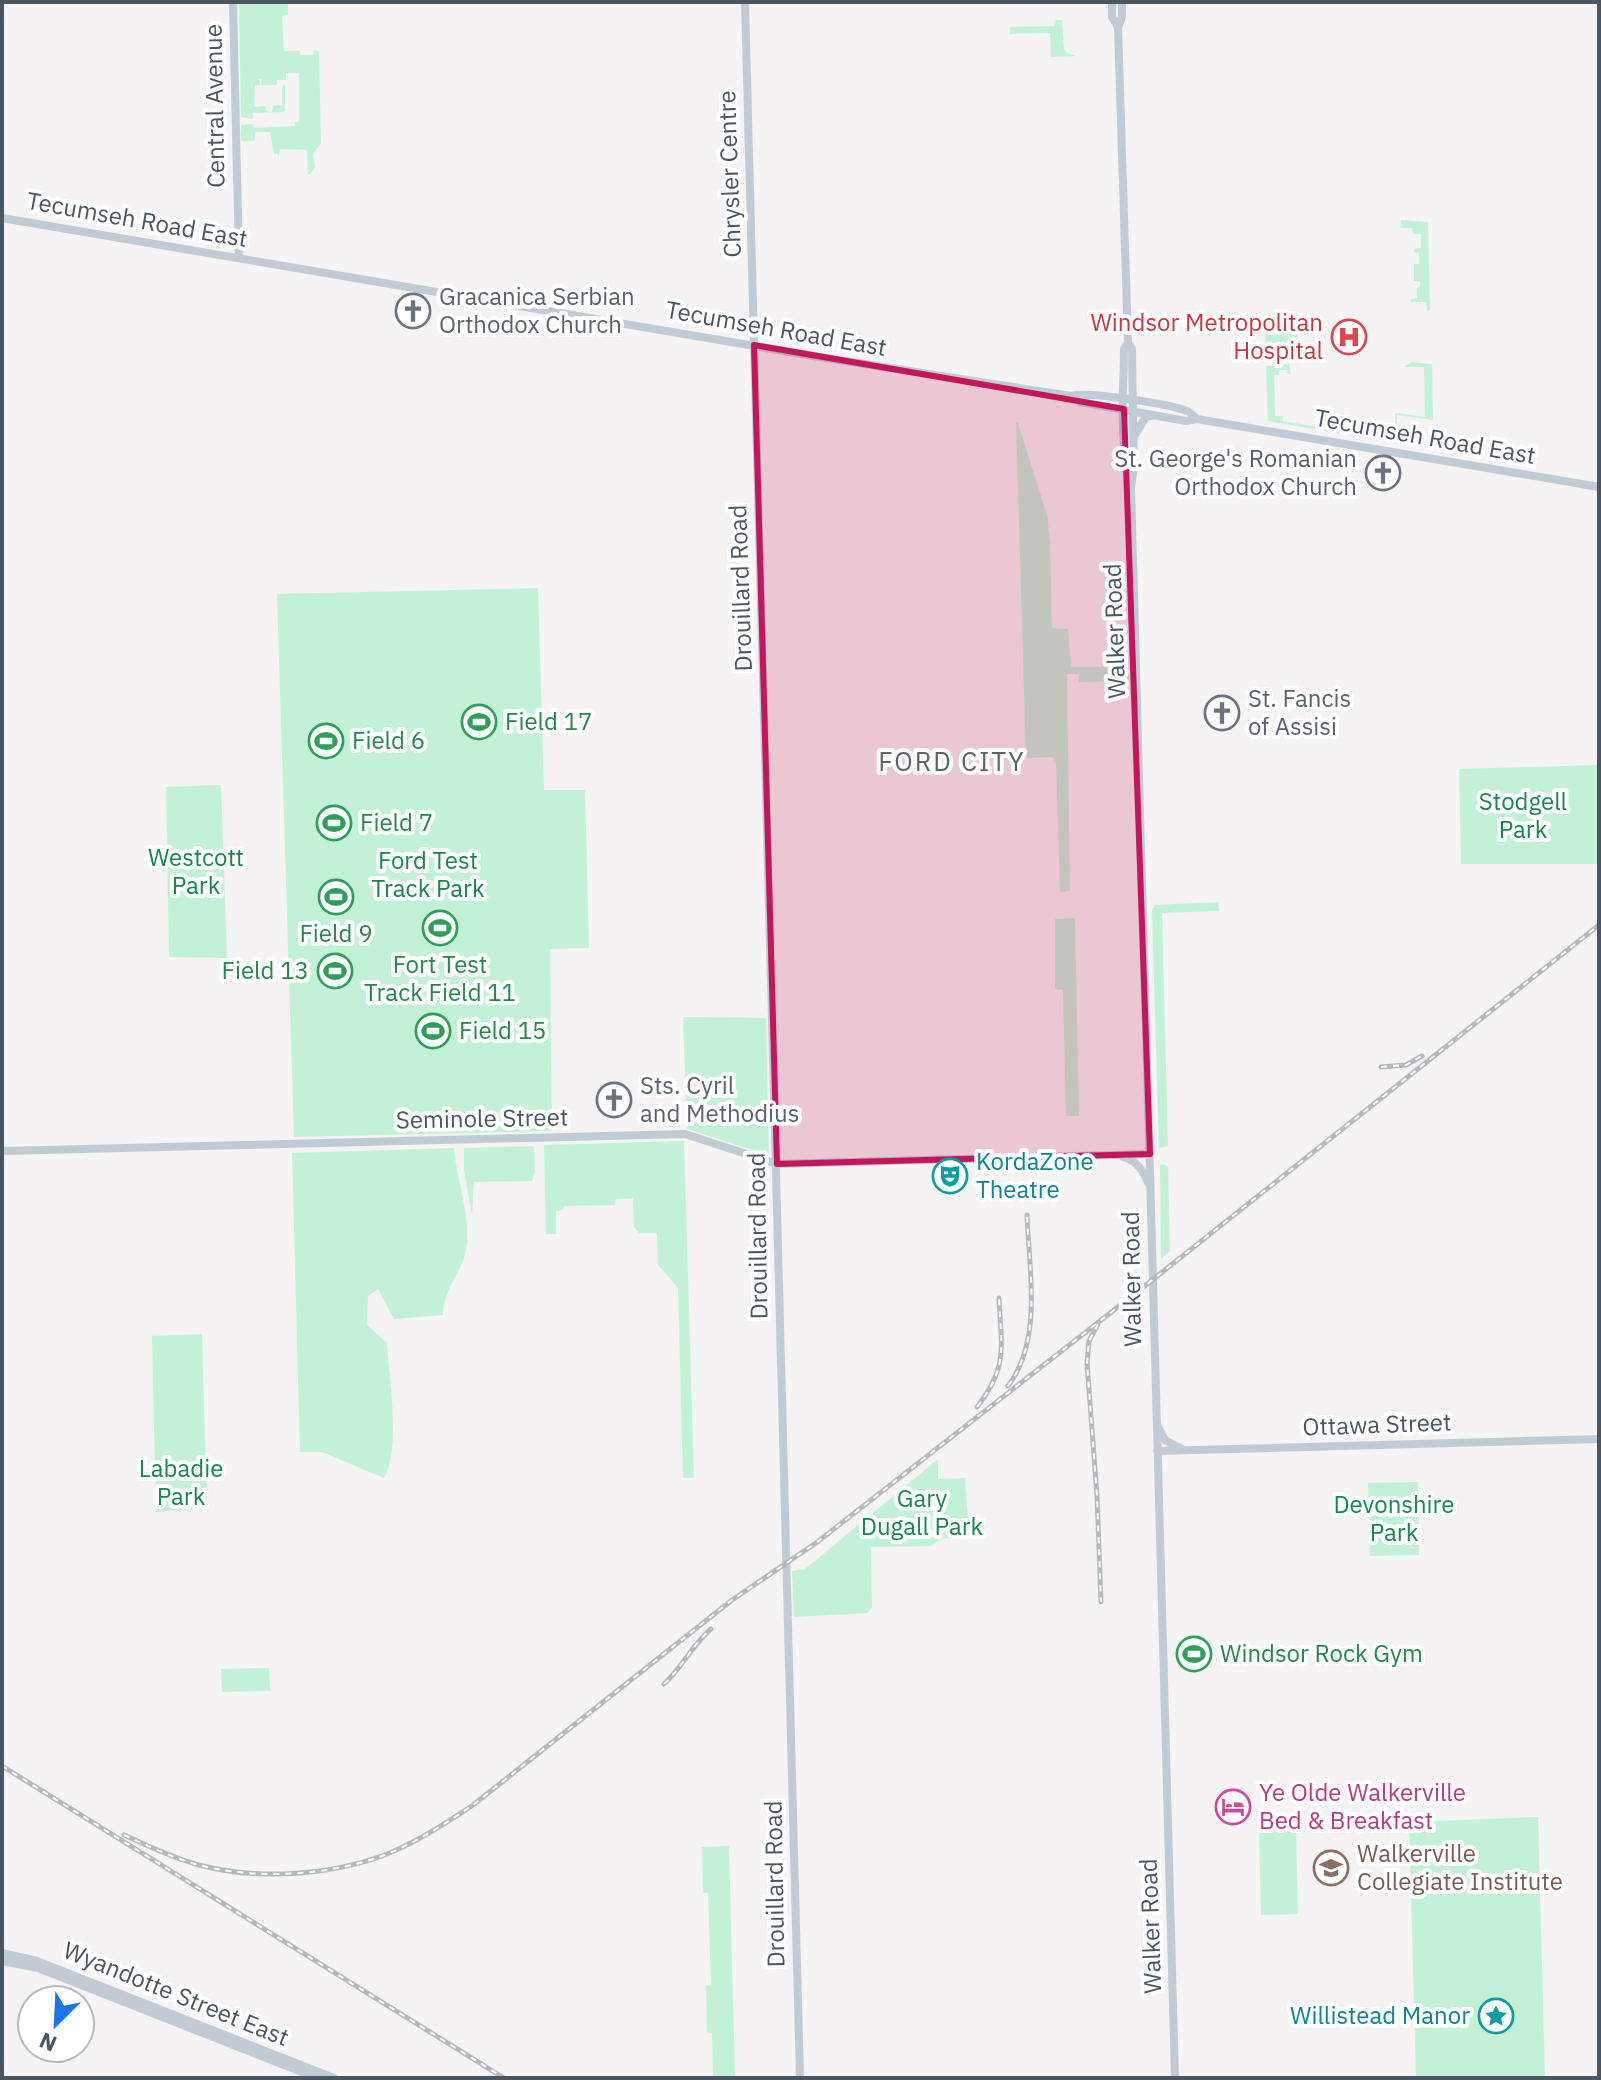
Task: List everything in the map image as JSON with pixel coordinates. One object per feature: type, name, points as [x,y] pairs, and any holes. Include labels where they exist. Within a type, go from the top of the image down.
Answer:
[{"type":"main road","name":"Central Avenue","points":[[233,2],[239,258]]},
{"type":"main road","name":"Chrysler Centre","points":[[745,2],[754,345]]},
{"type":"main road","name":"Walker Road","points":[[1112,2],[1112,17],[1118,27]]},
{"type":"main road","name":"Walker Road","points":[[1122,2],[1118,27],[1128,343],[1124,349],[1128,379],[1127,468],[1131,478]]},
{"type":"main road","name":"Tecumseh Road East","points":[[2,218],[1071,396],[1080,402],[1128,405],[1156,410],[1186,421],[1197,419],[1599,487]]},
{"type":"main road","name":"Drouillard Road","points":[[754,345],[800,2078]]},
{"type":"main road","points":[[1104,396],[1113,394],[1128,379],[1156,410],[1146,417],[1134,437]]},
{"type":"main road","name":"Tecumseh Road East","points":[[1071,396],[1081,393],[1104,396],[1128,405]]},
{"type":"main road","name":"Walker Road","points":[[1128,405],[1134,437],[1131,478],[1175,2078]]},
{"type":"main road","name":"Seminole Street","points":[[2,1151],[685,1134],[777,1164],[1150,1154]]},
{"type":"main road","points":[[1118,1156],[1129,1159],[1143,1169],[1150,1189]]},
{"type":"main road","points":[[1156,1425],[1165,1440],[1187,1450]]},
{"type":"main road","name":"Ottawa Street","points":[[1157,1451],[1599,1439]]},
{"type":"main road","name":"Wyandotte Street East","points":[[2,1953],[37,1961],[334,2078]]},
{"type":"main road","name":"Wyandotte Street East","points":[[2,1961],[38,1968],[317,2078]]},
{"type":"highlighted area","points":[[754,345],[1124,409],[1150,1154],[777,1164]]},
{"type":"green space","points":[[239,2],[288,2],[288,15],[282,16],[284,51],[313,55],[314,50],[319,51],[321,143],[313,154],[315,167],[310,175],[307,150],[280,149],[278,160],[270,132],[255,132],[255,141],[241,141],[241,125],[253,124],[254,128],[295,126],[295,122],[299,122],[299,73],[286,73],[286,80],[277,80],[277,85],[261,85],[262,79],[259,79],[260,85],[255,85],[254,107],[266,106],[266,111],[272,112],[273,106],[282,105],[282,88],[285,84],[285,111],[283,112],[253,113],[253,119],[241,117]]},
{"type":"green space","points":[[1056,20],[1062,20],[1064,49],[1076,56],[1051,57],[1050,33],[1010,34],[1010,27],[1055,26]]},
{"type":"green space","points":[[1401,220],[1428,222],[1430,310],[1427,311],[1426,302],[1411,302],[1411,299],[1417,298],[1417,288],[1420,287],[1420,281],[1414,281],[1414,264],[1419,264],[1419,253],[1414,253],[1414,249],[1421,248],[1421,234],[1413,234],[1412,228],[1400,228]]},
{"type":"green space","points":[[1294,322],[1298,326],[1296,356],[1266,354],[1265,325]]},
{"type":"green space","points":[[1411,362],[1432,364],[1433,420],[1397,415],[1397,444],[1268,421],[1266,366],[1289,364],[1291,374],[1287,370],[1279,370],[1279,375],[1274,375],[1275,416],[1283,416],[1282,421],[1389,439],[1389,434],[1396,434],[1395,413],[1425,417],[1424,367],[1404,367]]},
{"type":"green space","points":[[1016,422],[1047,515],[1052,628],[1068,629],[1071,667],[1128,667],[1129,681],[1079,682],[1079,674],[1067,674],[1070,891],[1060,892],[1056,762],[1053,757],[1026,758]]},
{"type":"green space","name":"Ford Test Track Park","points":[[538,588],[544,790],[585,790],[589,948],[550,949],[552,1131],[294,1137],[277,594]]},
{"type":"green space","name":"Stodgell Park","points":[[1599,765],[1599,864],[1461,864],[1459,769]]},
{"type":"green space","name":"Westcott Park","points":[[221,785],[227,958],[169,957],[166,787]]},
{"type":"green space","points":[[1218,902],[1219,911],[1162,913],[1168,1146],[1159,1148],[1152,911],[1155,905]]},
{"type":"green space","points":[[1075,918],[1079,1116],[1066,1116],[1063,990],[1055,989],[1055,919]]},
{"type":"green space","points":[[683,1017],[766,1018],[769,1155],[687,1129]]},
{"type":"green space","points":[[684,1141],[694,1478],[683,1478],[678,1288],[658,1265],[657,1233],[639,1233],[634,1227],[633,1198],[616,1199],[615,1205],[564,1206],[563,1210],[556,1211],[556,1234],[546,1234],[544,1145]]},
{"type":"green space","points":[[534,1146],[535,1172],[532,1181],[474,1182],[472,1216],[464,1169],[464,1148]]},
{"type":"green space","points":[[454,1148],[467,1238],[464,1259],[446,1296],[443,1315],[394,1319],[378,1289],[368,1296],[367,1325],[387,1343],[393,1431],[389,1465],[384,1478],[322,1452],[300,1452],[292,1153]]},
{"type":"green space","points":[[1160,1165],[1168,1166],[1170,1251],[1161,1259]]},
{"type":"green space","name":"Labadie Park","points":[[202,1334],[207,1508],[156,1512],[152,1336]]},
{"type":"green space","name":"Gary Dugall Park","points":[[938,1459],[938,1479],[965,1478],[969,1537],[941,1539],[930,1546],[871,1547],[872,1607],[868,1613],[794,1617],[792,1571],[805,1569]]},
{"type":"green space","name":"Devonshire Park","points":[[1418,1482],[1419,1555],[1370,1556],[1368,1483]]},
{"type":"green space","points":[[269,1668],[270,1691],[222,1692],[221,1669]]},
{"type":"green space","points":[[1538,1817],[1545,2078],[1416,2078],[1409,1822]]},
{"type":"green space","points":[[1296,1829],[1298,1914],[1261,1915],[1259,1830]]},
{"type":"green space","points":[[729,1846],[735,2078],[713,2078],[712,2033],[707,2032],[706,1986],[711,1985],[708,1893],[703,1893],[702,1847]]},
{"type":"railway","points":[[124,1835],[199,1865],[244,1873],[291,1874],[338,1868],[382,1856],[440,1826],[473,1805],[732,1600],[816,1543],[1599,925]]},
{"type":"railway","points":[[1381,1067],[1406,1065],[1422,1056]]},
{"type":"railway","points":[[1008,1386],[1019,1368],[1030,1326],[1027,1215]]},
{"type":"railway","points":[[977,1407],[999,1367],[999,1298]]},
{"type":"railway","points":[[1098,1324],[1089,1341],[1087,1363],[1101,1602]]},
{"type":"railway","points":[[664,1684],[711,1629]]},
{"type":"railway","points":[[2,1766],[504,2078]]},
{"type":"place","name":"Gracanica Serbian Orthodox Church","points":[[413,311]]},
{"type":"place","name":"Windsor Metropolitan Hospital","points":[[1349,337]]},
{"type":"place","name":"St. George's Romanian Orthodox Church","points":[[1383,473]]},
{"type":"place","name":"St. Fancis of Assisi","points":[[1222,713]]},
{"type":"place","name":"Field 17","points":[[479,722]]},
{"type":"place","name":"Field 6","points":[[326,741]]},
{"type":"place","name":"Field 7","points":[[334,823]]},
{"type":"place","name":"Field 9","points":[[336,897]]},
{"type":"place","name":"Fort Test Track Field 11","points":[[440,928]]},
{"type":"place","name":"Field 13","points":[[335,971]]},
{"type":"place","name":"Field 15","points":[[433,1031]]},
{"type":"place","name":"Sts. Cyril and Methodius","points":[[614,1100]]},
{"type":"place","name":"KordaZone Theatre","points":[[950,1176]]},
{"type":"place","name":"Windsor Rock Gym","points":[[1194,1654]]},
{"type":"place","name":"Ye Olde Walkerville Bed & Breakfast","points":[[1233,1807]]},
{"type":"place","name":"Walkerville Collegiate Institute","points":[[1331,1868]]},
{"type":"place","name":"Willistead Manor","points":[[1496,2016]]},
{"type":"district","name":"FORD CITY","points":[[952,762]]}]
